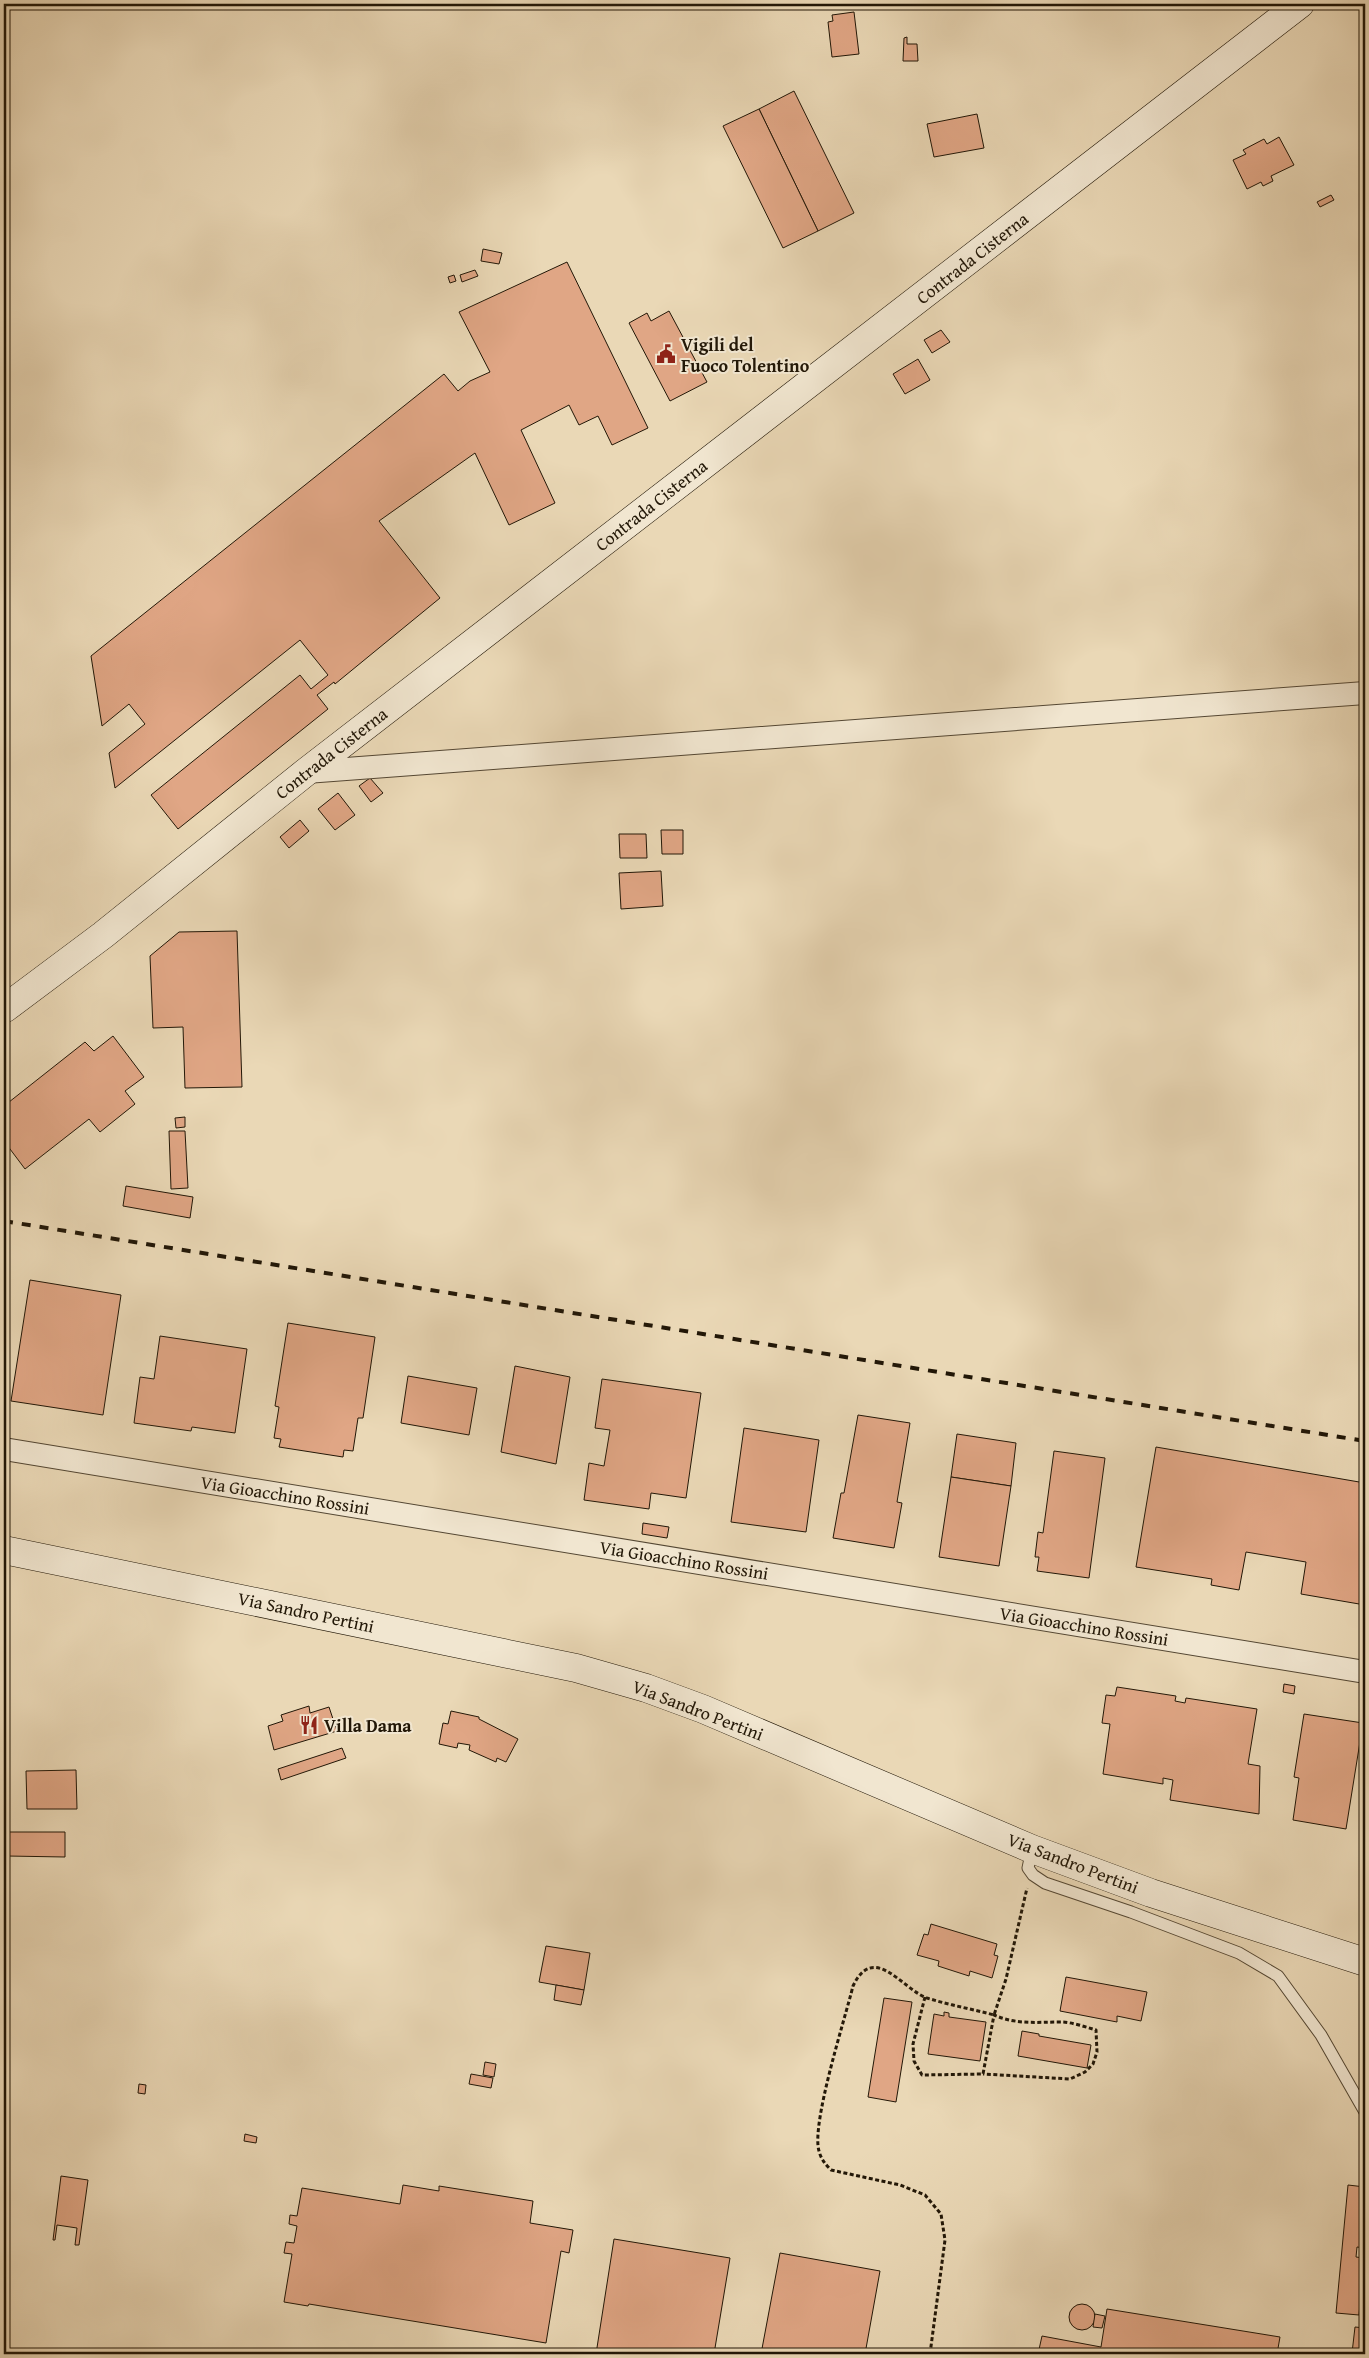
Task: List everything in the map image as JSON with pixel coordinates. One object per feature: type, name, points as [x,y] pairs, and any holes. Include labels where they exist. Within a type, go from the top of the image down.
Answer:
[{"type":"main road","name":"Contrada Cisterna","points":[[4,1009],[103,935],[306,772],[1300,4]]},
{"type":"main road","name":"Via Sandro Pertini","points":[[4,1550],[585,1670],[646,1688],[703,1709],[1032,1862],[1151,1894],[1365,1962]]},
{"type":"street","points":[[306,772],[1365,693]]},
{"type":"street","name":"Via Gioacchino Rossini","points":[[4,1449],[1365,1672]]},
{"type":"lane","points":[[1032,1862],[1045,1883],[1131,1912],[1239,1954],[1278,1976],[1321,2035],[1365,2112]]},
{"type":"path","points":[[983,2074],[994,2015],[1006,1979],[1032,1862]]},
{"type":"path","points":[[925,1997],[913,2044],[914,2061],[922,2075],[983,2074],[1070,2079],[1085,2072],[1093,2064],[1096,2052],[1096,2030],[1062,2022],[1032,2024],[1006,2020],[994,2015],[925,1997],[900,1978],[883,1969],[870,1968],[859,1973],[853,1986],[820,2117],[818,2150],[823,2162],[831,2170],[900,2185],[926,2195],[941,2214],[945,2240],[930,2354]]},
{"type":"building","points":[[854,12],[859,54],[832,57],[828,22],[833,21],[832,15]]},
{"type":"building","points":[[907,37],[907,44],[917,44],[918,61],[903,61],[904,38]]},
{"type":"building","points":[[794,91],[854,213],[818,231],[759,109]]},
{"type":"building","points":[[759,109],[818,231],[783,248],[723,126]]},
{"type":"building","points":[[977,114],[984,148],[934,157],[927,124]]},
{"type":"building","points":[[1279,137],[1294,165],[1271,176],[1273,181],[1263,186],[1261,182],[1247,189],[1233,160],[1246,154],[1243,150],[1264,139],[1267,144]]},
{"type":"building","points":[[1331,195],[1334,200],[1320,207],[1317,202]]},
{"type":"building","points":[[483,249],[502,253],[499,264],[481,261]]},
{"type":"building","points":[[567,262],[648,428],[612,445],[598,416],[579,425],[569,405],[521,430],[555,503],[509,525],[475,453],[379,521],[440,598],[335,684],[334,682],[317,695],[328,709],[178,829],[151,795],[300,675],[311,689],[328,675],[300,640],[115,788],[109,753],[145,724],[129,704],[102,726],[91,656],[444,374],[458,391],[470,381],[490,372],[459,312]]},
{"type":"building","points":[[475,270],[478,276],[462,282],[460,275]]},
{"type":"building","points":[[454,275],[456,281],[450,283],[448,277]]},
{"type":"building","points":[[669,311],[707,382],[670,401],[629,323],[647,313],[651,321]]},
{"type":"building","points":[[941,330],[950,342],[932,353],[924,340]]},
{"type":"building","points":[[918,359],[930,380],[905,394],[893,374]]},
{"type":"building","points":[[370,778],[383,793],[371,802],[359,786]]},
{"type":"building","points":[[338,793],[355,815],[335,830],[318,809]]},
{"type":"building","points":[[300,820],[309,831],[289,848],[280,837]]},
{"type":"building","points":[[661,830],[683,830],[683,854],[662,854]]},
{"type":"building","points":[[619,834],[646,834],[647,858],[620,858]]},
{"type":"building","points":[[661,871],[663,906],[621,909],[619,873]]},
{"type":"building","points":[[237,931],[242,1087],[185,1088],[183,1027],[153,1028],[150,956],[179,932]]},
{"type":"building","points":[[113,1036],[144,1077],[125,1091],[135,1104],[100,1132],[89,1119],[25,1169],[4,1141],[4,1106],[85,1042],[94,1051]]},
{"type":"building","points":[[185,1117],[185,1127],[176,1128],[175,1118]]},
{"type":"building","points":[[169,1131],[185,1131],[188,1188],[171,1189]]},
{"type":"building","points":[[126,1186],[193,1197],[190,1218],[123,1206]]},
{"type":"building","points":[[30,1280],[121,1295],[103,1415],[11,1401]]},
{"type":"building","points":[[288,1323],[375,1337],[363,1418],[358,1418],[353,1451],[344,1450],[343,1457],[279,1447],[281,1439],[274,1438],[279,1407],[275,1406]]},
{"type":"building","points":[[160,1336],[247,1349],[235,1433],[192,1427],[191,1431],[134,1423],[140,1377],[154,1379]]},
{"type":"building","points":[[515,1366],[570,1377],[556,1464],[501,1452]]},
{"type":"building","points":[[408,1376],[477,1388],[469,1435],[401,1423]]},
{"type":"building","points":[[602,1379],[701,1393],[686,1498],[651,1493],[649,1509],[584,1500],[589,1463],[604,1466],[610,1430],[595,1428]]},
{"type":"building","points":[[858,1415],[910,1423],[897,1502],[902,1503],[894,1548],[833,1538],[841,1493],[844,1493]]},
{"type":"building","points":[[744,1428],[819,1440],[806,1532],[731,1522]]},
{"type":"building","points":[[957,1434],[1016,1443],[1011,1486],[951,1477]]},
{"type":"building","points":[[1156,1447],[1365,1483],[1365,1605],[1301,1594],[1306,1562],[1246,1552],[1239,1590],[1211,1585],[1212,1579],[1136,1567]]},
{"type":"building","points":[[1054,1451],[1105,1458],[1089,1578],[1037,1571],[1039,1557],[1035,1557],[1038,1532],[1043,1533]]},
{"type":"building","points":[[951,1477],[1011,1486],[999,1566],[939,1557]]},
{"type":"building","points":[[643,1523],[669,1527],[667,1538],[642,1534]]},
{"type":"building","points":[[1284,1684],[1295,1686],[1294,1694],[1283,1692]]},
{"type":"building","points":[[1117,1687],[1176,1696],[1175,1701],[1185,1703],[1186,1698],[1257,1709],[1248,1764],[1260,1766],[1259,1814],[1170,1800],[1173,1780],[1163,1778],[1163,1784],[1103,1774],[1110,1724],[1102,1723],[1106,1695],[1115,1696]]},
{"type":"building","points":[[309,1706],[310,1713],[329,1707],[337,1731],[274,1750],[268,1726],[283,1721],[281,1715]]},
{"type":"building","points":[[451,1711],[479,1717],[479,1719],[518,1739],[506,1762],[497,1758],[496,1762],[469,1750],[470,1745],[458,1743],[457,1748],[439,1744],[443,1723],[448,1724]]},
{"type":"building","points":[[1304,1714],[1363,1723],[1346,1829],[1293,1820],[1299,1778],[1294,1777]]},
{"type":"building","points":[[342,1748],[346,1758],[281,1780],[278,1769]]},
{"type":"building","points":[[76,1770],[77,1809],[27,1809],[26,1771]]},
{"type":"building","points":[[4,1832],[65,1832],[65,1857],[7,1856],[8,1849],[4,1849]]},
{"type":"building","points":[[931,1924],[997,1944],[994,1955],[998,1956],[992,1978],[970,1971],[969,1976],[938,1966],[939,1961],[917,1955],[924,1934],[928,1935]]},
{"type":"building","points":[[546,1946],[590,1953],[584,1990],[539,1982]]},
{"type":"building","points":[[1066,1977],[1147,1992],[1141,2021],[1117,2016],[1117,2022],[1060,2011]]},
{"type":"building","points":[[556,1985],[584,1990],[581,2005],[554,2000]]},
{"type":"building","points":[[884,1998],[912,2002],[896,2102],[868,2097]]},
{"type":"building","points":[[944,2012],[949,2013],[949,2017],[986,2022],[980,2061],[928,2054],[934,2014],[944,2016]]},
{"type":"building","points":[[1022,2031],[1039,2034],[1039,2036],[1091,2045],[1087,2068],[1018,2056]]},
{"type":"building","points":[[485,2062],[496,2064],[494,2077],[483,2075]]},
{"type":"building","points":[[471,2074],[493,2078],[491,2088],[469,2084]]},
{"type":"building","points":[[139,2084],[146,2085],[145,2094],[138,2093]]},
{"type":"building","points":[[245,2134],[257,2137],[256,2143],[244,2141]]},
{"type":"building","points":[[61,2176],[88,2180],[79,2245],[75,2245],[77,2228],[57,2225],[55,2240],[53,2240]]},
{"type":"building","points":[[403,2185],[439,2191],[439,2186],[533,2201],[530,2223],[573,2230],[569,2253],[561,2251],[546,2343],[309,2304],[308,2306],[284,2302],[292,2254],[284,2253],[286,2242],[294,2243],[297,2226],[289,2224],[290,2215],[297,2216],[302,2188],[400,2204]]},
{"type":"building","points":[[1348,2185],[1365,2187],[1365,2248],[1357,2247],[1356,2257],[1364,2258],[1359,2315],[1336,2313]]},
{"type":"building","points":[[614,2239],[730,2258],[714,2354],[596,2354]]},
{"type":"building","points":[[780,2253],[880,2271],[865,2354],[761,2354]]},
{"type":"building","points":[[1082,2304],[1091,2308],[1095,2317],[1091,2326],[1082,2330],[1073,2326],[1069,2317],[1073,2308]]},
{"type":"building","points":[[1107,2309],[1280,2337],[1277,2354],[1038,2354],[1042,2336],[1101,2347]]},
{"type":"building","points":[[1095,2314],[1105,2316],[1102,2328],[1093,2327]]},
{"type":"building","points":[[1355,2327],[1365,2328],[1365,2354],[1352,2353]]},
{"type":"railway","points":[[4,1221],[1365,1441]]},
{"type":"place","name":"Vigili del Fuoco Tolentino","points":[[666,354]]},
{"type":"place","name":"Villa Dama","points":[[309,1725]]}]
